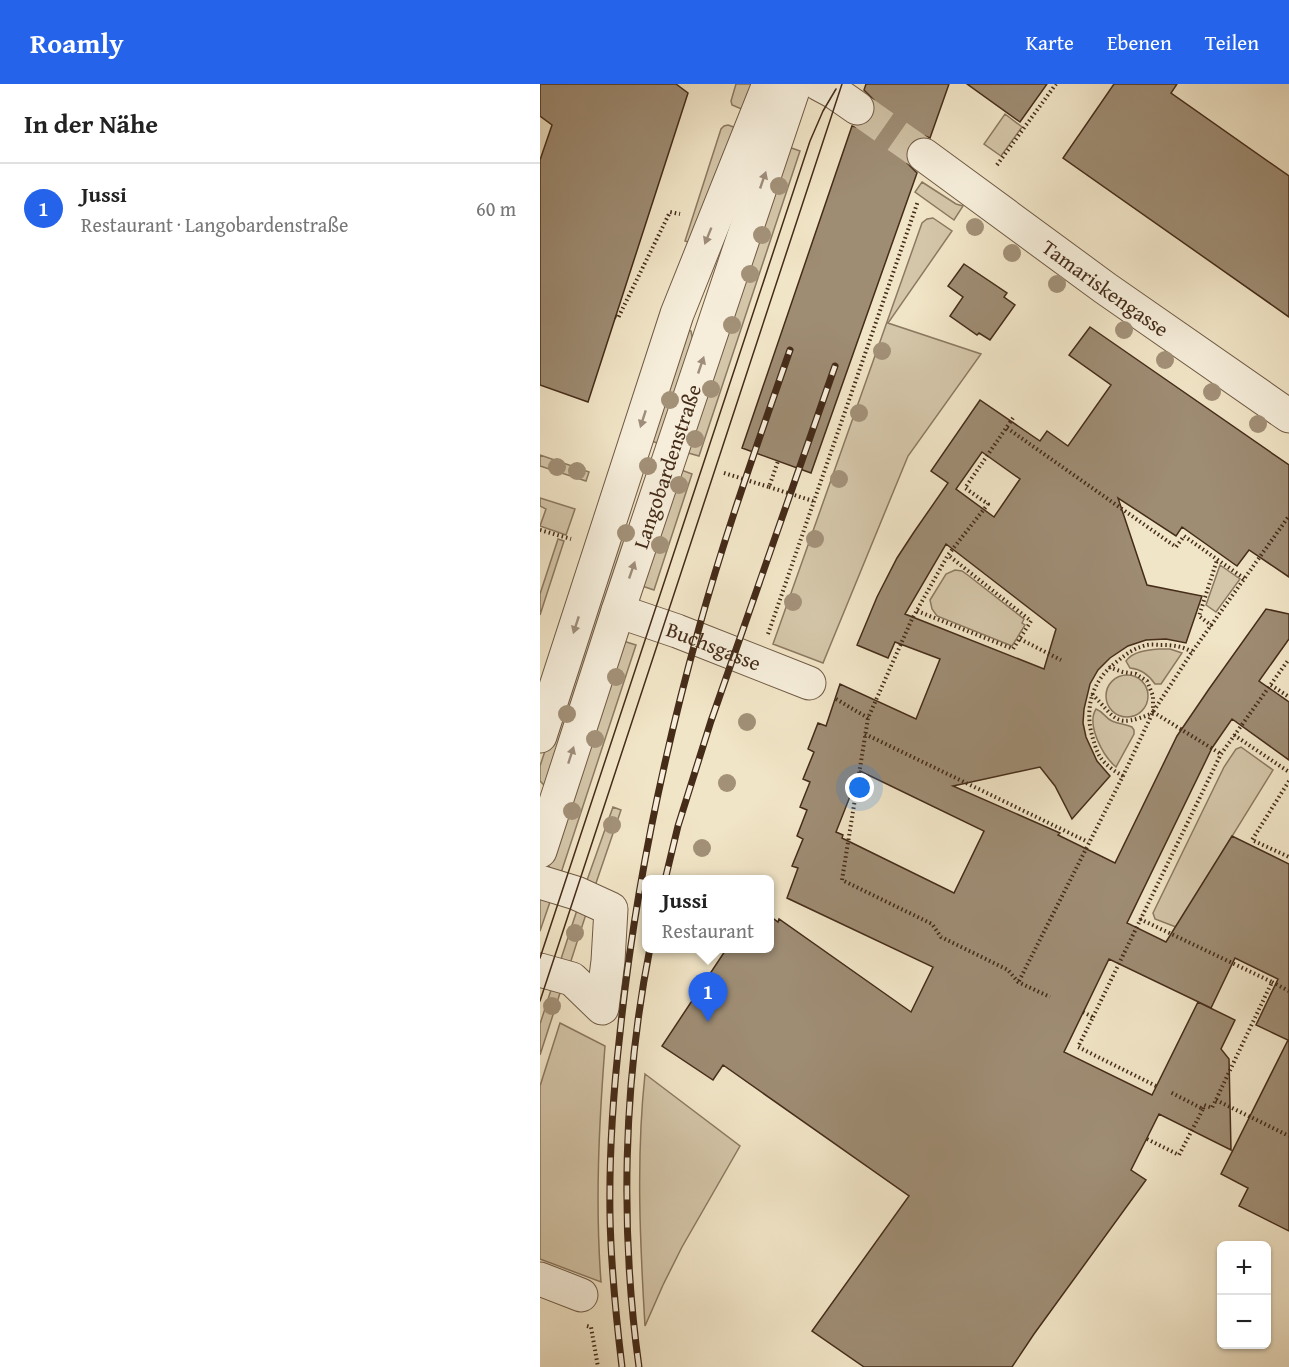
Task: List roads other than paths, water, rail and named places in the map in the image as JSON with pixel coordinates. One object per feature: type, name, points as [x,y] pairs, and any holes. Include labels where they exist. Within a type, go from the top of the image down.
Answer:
[{"type":"street","name":"Langobardenstraße","points":[[540,736],[678,310],[769,84]]},
{"type":"street","name":"Langobardenstraße","points":[[540,851],[548,802],[618,611],[795,84]]},
{"type":"street","points":[[819,84],[857,108]]},
{"type":"street","name":"Tamariskengasse","points":[[924,155],[1105,288],[1289,416]]},
{"type":"street","points":[[678,310],[716,320]]},
{"type":"street","name":"Buchsgasse","points":[[618,611],[809,683]]},
{"type":"street","points":[[540,882],[576,893],[611,909],[602,1008],[572,979],[540,970]]},
{"type":"street","points":[[540,1279],[583,1310]]},
{"type":"tunnel","points":[[857,108],[924,155]]},
{"type":"tram line","points":[[540,1001],[842,84]]},
{"type":"tram line","points":[[540,958],[810,141],[836,89]]},
{"type":"railway","points":[[622,1367],[611,1254],[611,1147],[620,1033],[641,880],[661,778],[699,628],[731,523],[790,350]]},
{"type":"railway","points":[[666,875],[678,826],[711,721],[835,366]]},
{"type":"railway","points":[[639,1367],[629,1263],[627,1157],[634,1052],[649,953]]},
{"type":"place","name":"Jussi","points":[[708,1022]]}]
